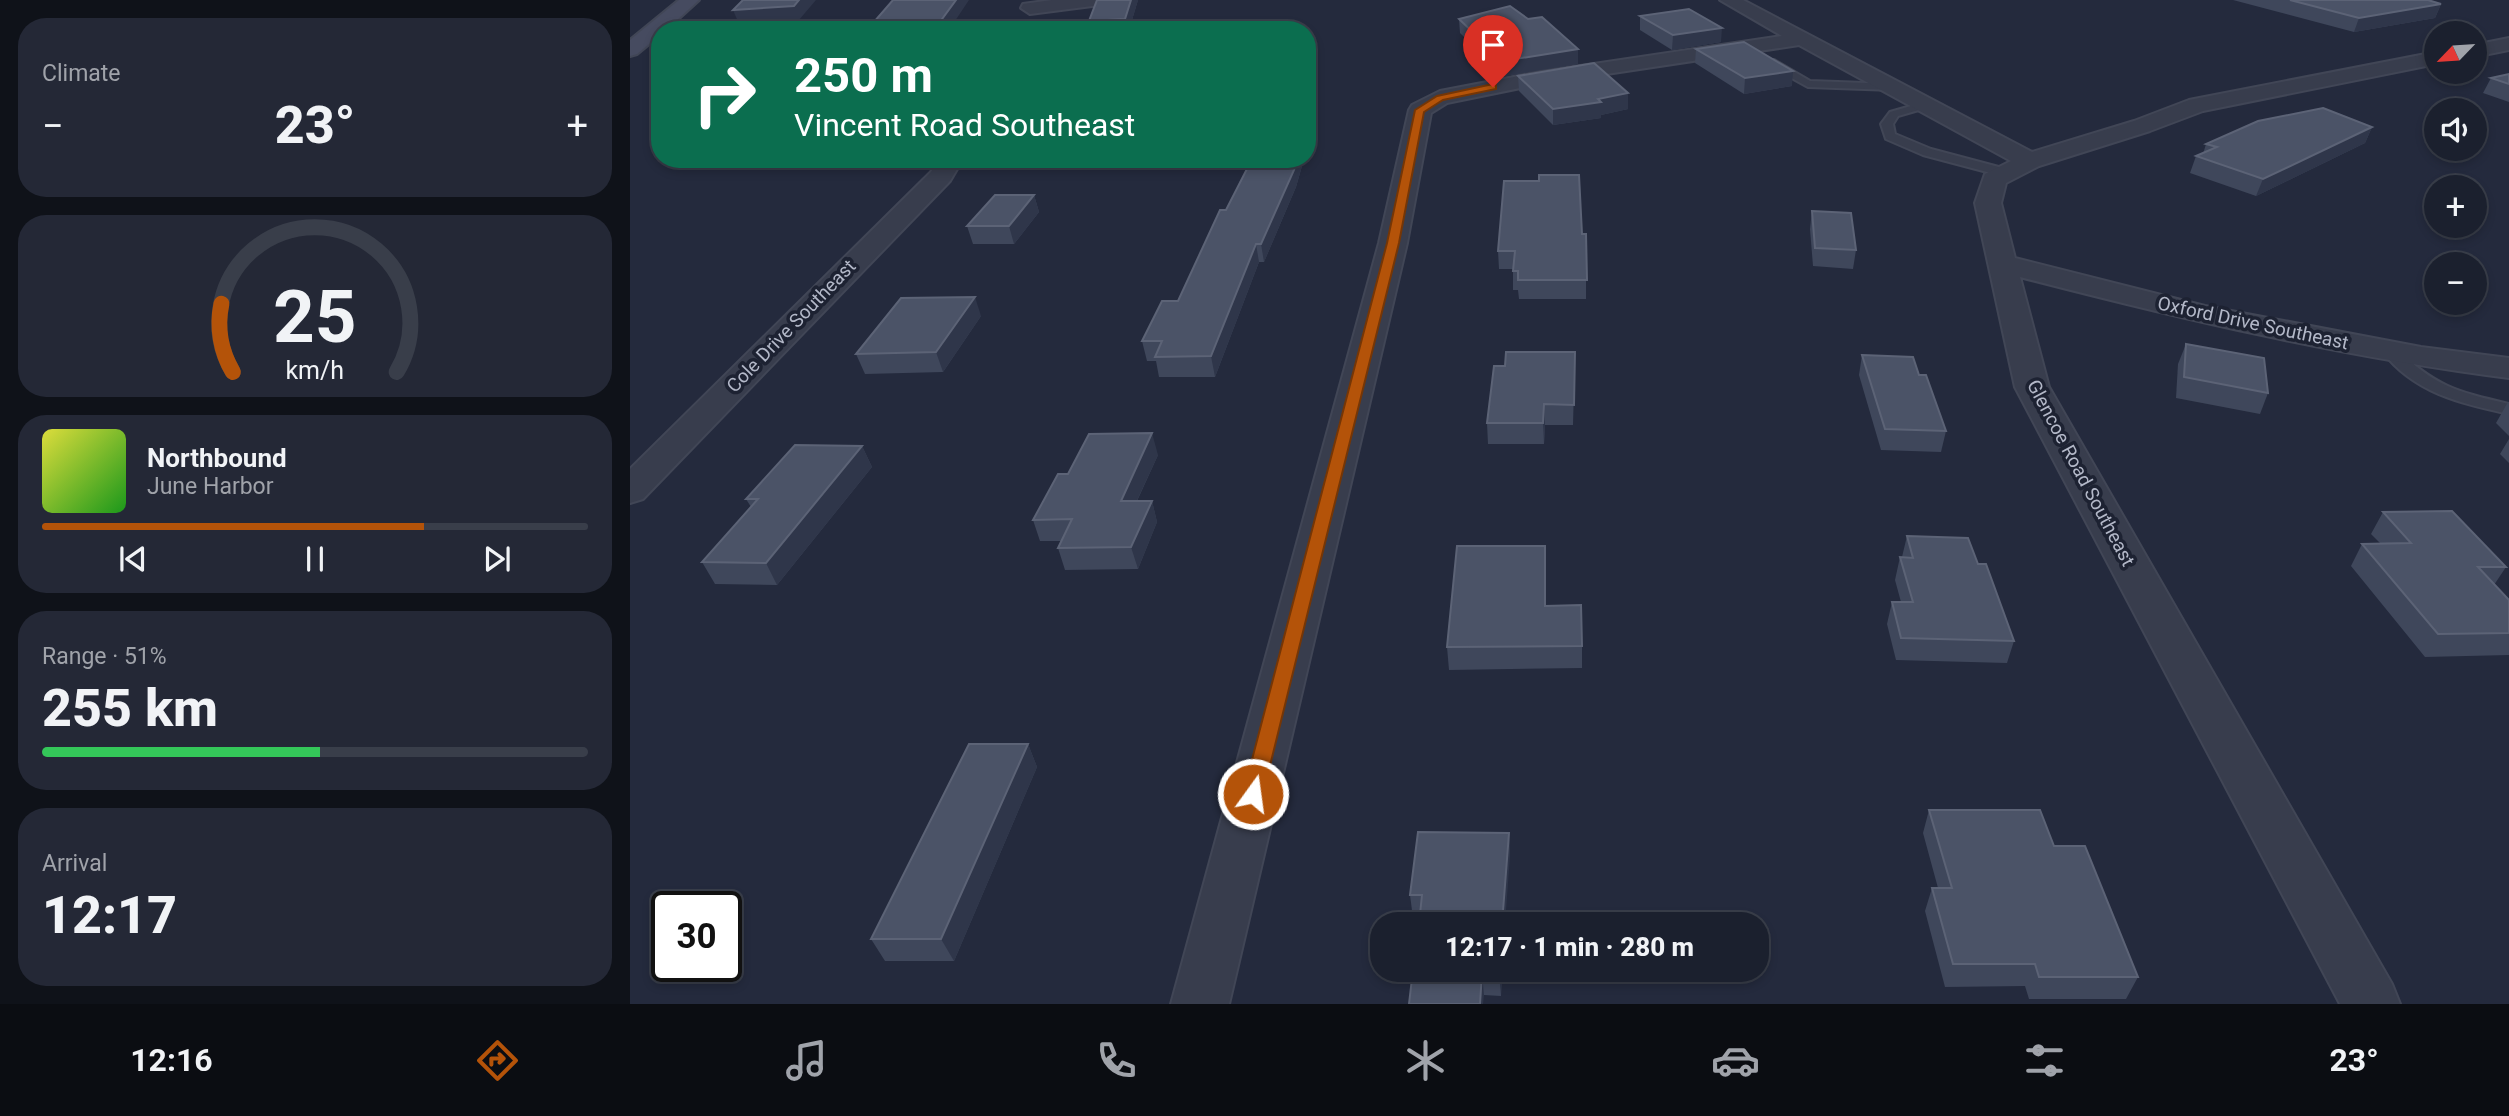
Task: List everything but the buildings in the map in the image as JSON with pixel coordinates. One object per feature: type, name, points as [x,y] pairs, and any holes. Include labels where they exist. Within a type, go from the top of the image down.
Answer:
[{"type":"main road","points":[[665,21],[690,0]]},
{"type":"main road","points":[[630,50],[651,32]]},
{"type":"street","points":[[1024,21],[1033,4],[1100,0]]},
{"type":"street","points":[[1729,0],[1925,105],[2018,167],[2197,105],[2424,60]]},
{"type":"street","points":[[1200,1004],[1393,243],[1420,110],[1440,98],[1493,87],[1802,39]]},
{"type":"street","points":[[2487,48],[2509,44]]},
{"type":"street","name":"Glencoe Road Southeast","points":[[2018,167],[1994,179],[1988,203],[2032,387],[2371,1004]]},
{"type":"street","name":"Cole Drive Southeast","points":[[630,491],[941,176],[946,168]]},
{"type":"street","name":"Oxford Drive Southeast","points":[[2001,263],[2204,316],[2390,351],[2509,368]]},
{"type":"lane","points":[[1748,48],[1808,84],[1892,87]]},
{"type":"lane","points":[[1925,105],[1894,114],[1887,124],[1890,136],[1927,152],[2018,167]]},
{"type":"lane","points":[[2390,351],[2416,377],[2460,398],[2509,409]]},
{"type":"route","points":[[1253,794],[1393,243],[1420,110],[1440,98],[1493,87]]}]
